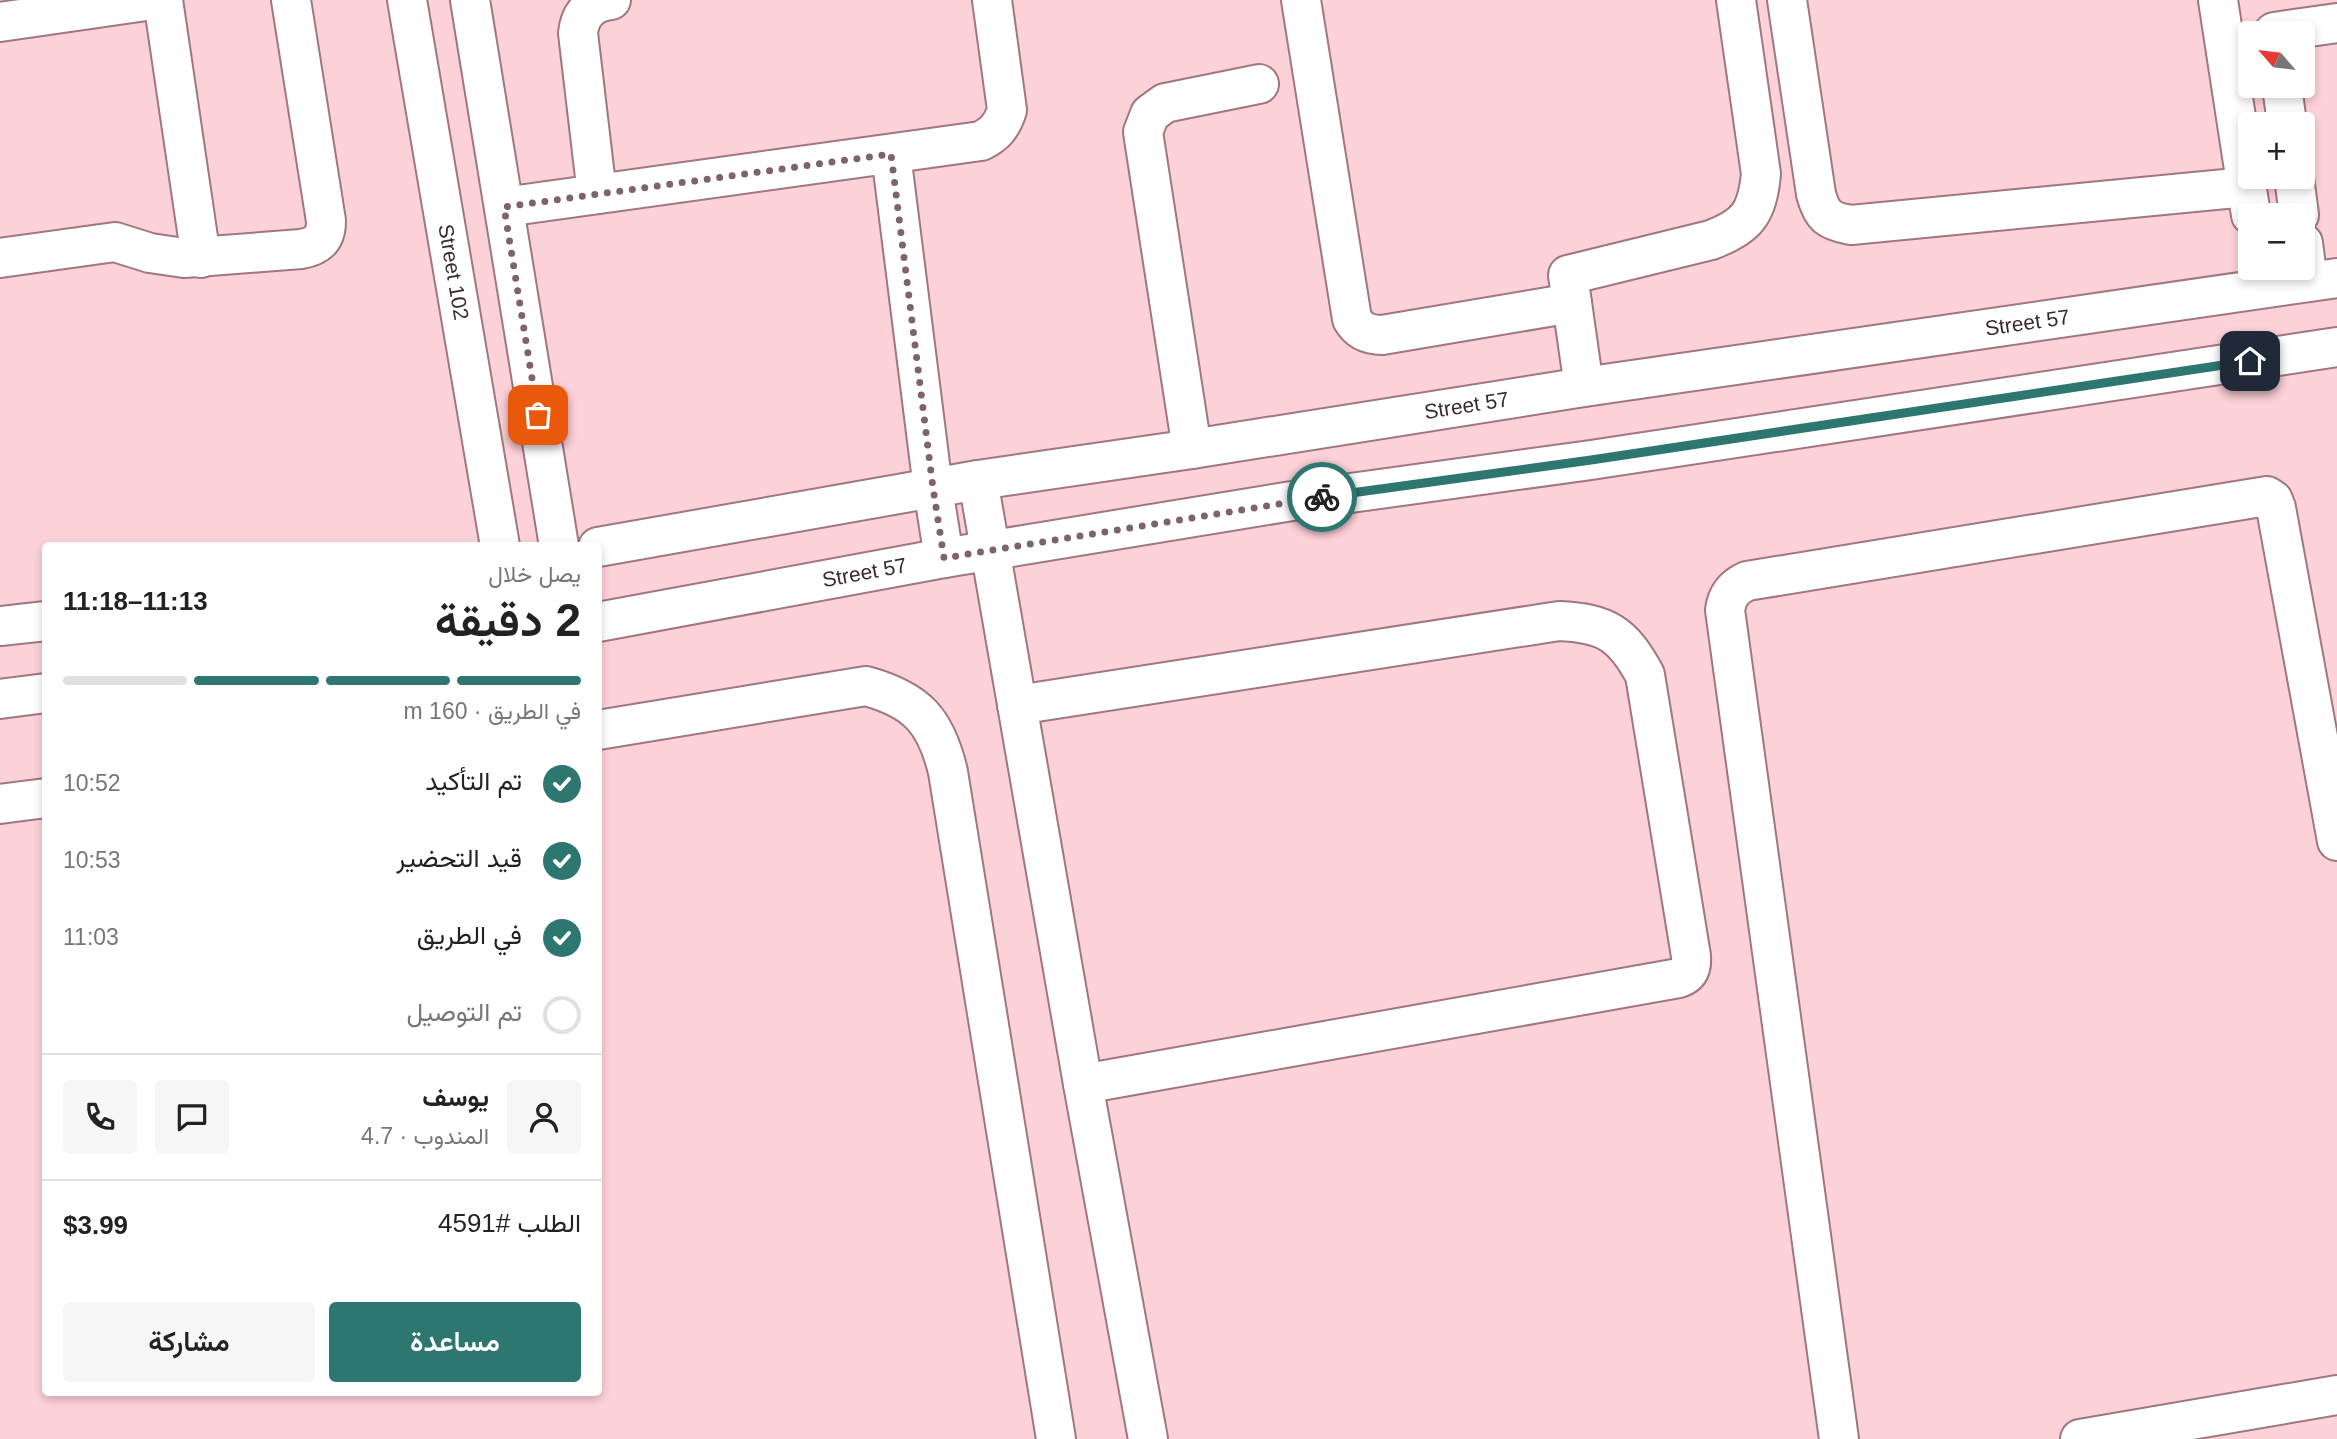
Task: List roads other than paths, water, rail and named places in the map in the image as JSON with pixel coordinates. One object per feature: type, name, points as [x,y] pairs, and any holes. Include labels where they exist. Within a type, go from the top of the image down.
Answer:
[{"type":"lane","points":[[0,22],[152,0]]},
{"type":"lane","points":[[163,0],[201,258]]},
{"type":"lane","points":[[0,258],[115,242],[166,257],[201,258],[312,247],[321,241],[326,232],[292,0]]},
{"type":"lane","name":"Street 102","points":[[407,0],[499,542]]},
{"type":"lane","points":[[470,0],[558,542]]},
{"type":"lane","points":[[597,194],[578,33],[579,22],[585,13],[593,5],[611,0]]},
{"type":"lane","points":[[504,207],[981,141],[994,135],[1007,110],[992,0]]},
{"type":"lane","points":[[1301,0],[1352,319],[1356,326],[1364,332],[1382,335],[1572,303]]},
{"type":"lane","points":[[1584,387],[1568,275],[1711,240],[1732,232],[1749,216],[1759,197],[1761,174],[1736,0]]},
{"type":"lane","points":[[1787,0],[1816,194],[1821,211],[1834,222],[1851,225],[2248,201],[2218,0]]},
{"type":"lane","points":[[2315,23],[2337,23]]},
{"type":"lane","points":[[1192,449],[1143,132],[1150,114],[1165,103],[1259,84]]},
{"type":"lane","points":[[891,154],[944,558]]},
{"type":"lane","name":"Street 57","points":[[602,547],[978,480],[1192,449],[2253,280]]},
{"type":"lane","name":"Street 57","points":[[602,621],[944,558],[1292,501],[1591,460],[2337,347]]},
{"type":"lane","points":[[978,480],[1148,1439]]},
{"type":"lane","points":[[1839,1439],[1726,619],[1726,600],[1731,592],[1747,581],[2267,496],[2273,500],[2276,508],[2337,841]]},
{"type":"lane","points":[[0,626],[42,621]]},
{"type":"lane","points":[[1017,705],[1559,621],[1587,622],[1612,633],[1632,651],[1645,675],[1691,956],[1692,966],[1687,974],[1679,978],[1083,1084]]},
{"type":"lane","points":[[602,729],[866,686],[890,693],[912,706],[930,724],[943,746],[948,772],[1056,1439]]},
{"type":"lane","points":[[0,699],[42,694]]},
{"type":"lane","points":[[0,804],[42,799]]},
{"type":"lane","points":[[2080,1439],[2337,1395]]}]
